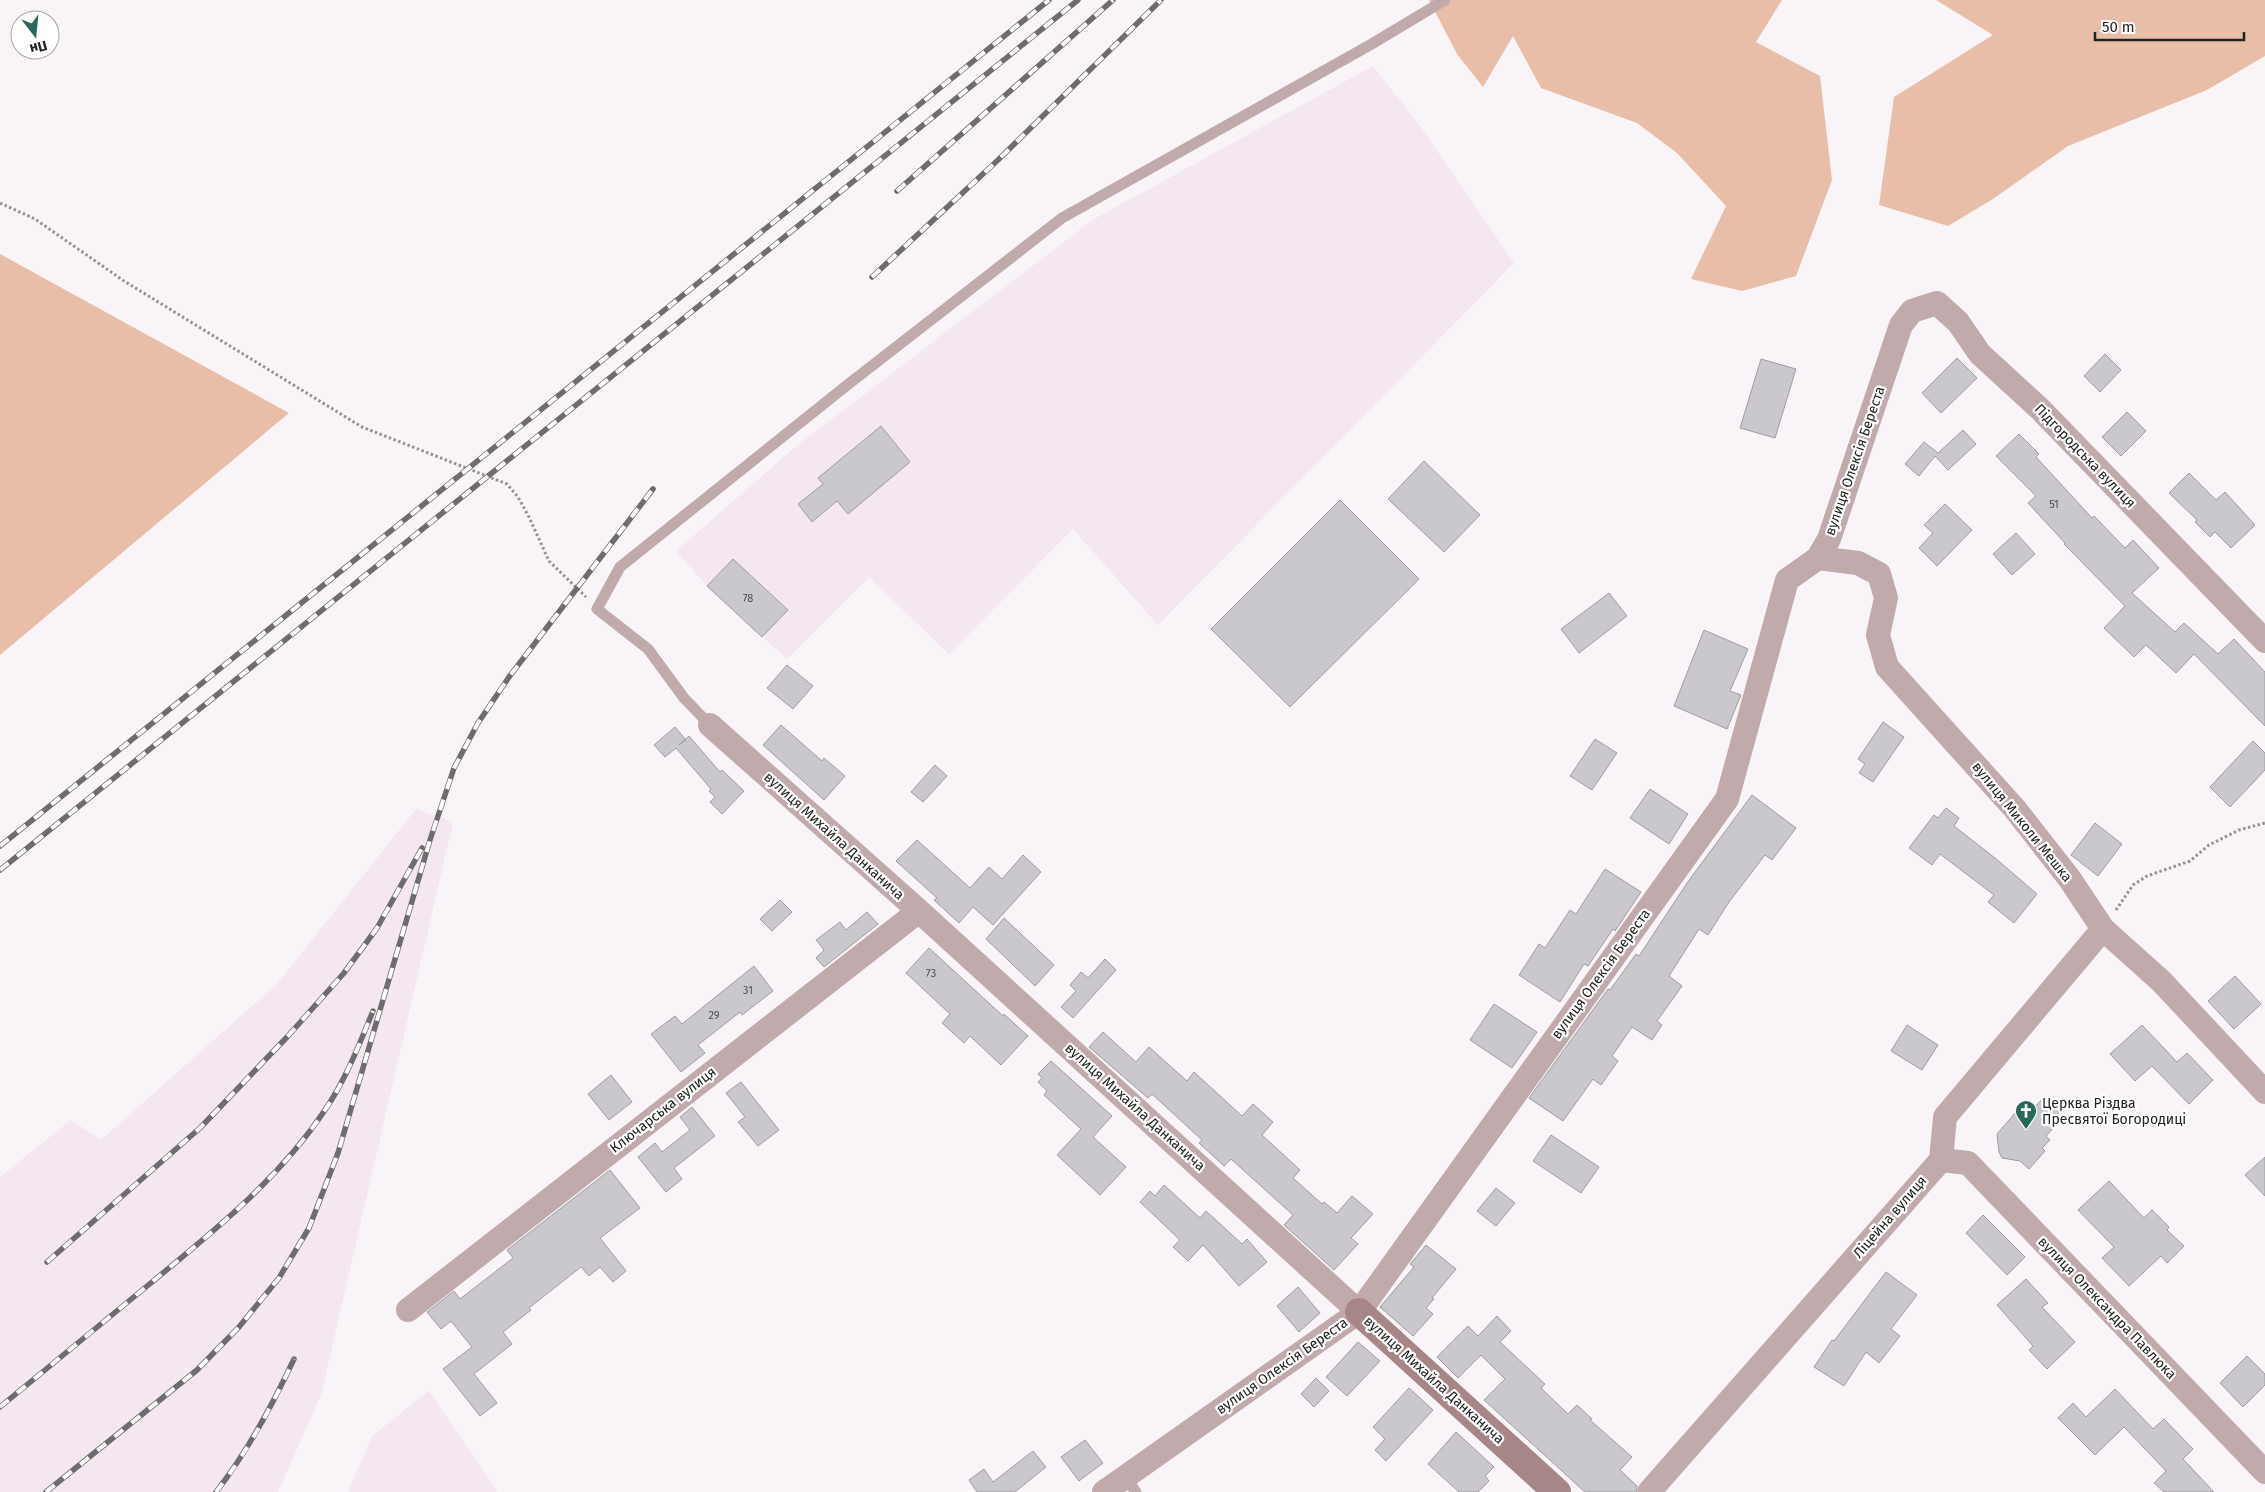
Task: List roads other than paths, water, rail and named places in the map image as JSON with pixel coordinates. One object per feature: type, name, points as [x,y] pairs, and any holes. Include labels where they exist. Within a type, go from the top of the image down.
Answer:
[{"type":"street","name":"Підгородська вулиця","points":[[1901,325],[1912,311],[1937,303],[1952,315],[1980,354],[2040,409],[2265,641]]},
{"type":"street","name":"вулиця Олексія Береста","points":[[1104,1492],[1130,1484],[1359,1312],[1727,799],[1787,580],[1818,558],[1829,539],[1901,325]]},
{"type":"street","name":"вулиця Миколи Мешка","points":[[1818,558],[1858,563],[1878,574],[1886,598],[1878,635],[1887,667],[2015,809],[2069,878],[2103,928],[2161,981],[2265,1092]]},
{"type":"street","name":"вулиця Михайла Данканича","points":[[710,725],[918,911],[1557,1492]]},
{"type":"street","name":"Ключарська вулиця","points":[[408,1310],[918,911]]},
{"type":"street","points":[[1941,1160],[1945,1117],[2103,928]]},
{"type":"street","name":"вулиця Олександра Павлюка","points":[[1941,1160],[1968,1163],[2265,1472]]},
{"type":"street","name":"Ліцейна вулиця","points":[[1649,1492],[1941,1160]]},
{"type":"lane","points":[[710,725],[684,698],[648,649],[597,609],[620,567],[846,386],[1062,218],[1370,45],[1445,0]]},
{"type":"railway","points":[[0,846],[1049,0]]},
{"type":"railway","points":[[0,870],[1078,0]]},
{"type":"railway","points":[[897,191],[1113,0]]},
{"type":"railway","points":[[872,277],[998,160],[1161,0]]},
{"type":"railway","points":[[46,1492],[197,1370],[239,1327],[279,1278],[309,1228],[338,1153],[430,840],[454,768],[478,723],[509,677],[653,489]]},
{"type":"railway","points":[[47,1262],[200,1128],[288,1036],[344,973],[377,928],[422,848]]},
{"type":"railway","points":[[0,1407],[199,1243],[267,1181],[307,1135],[333,1098],[352,1062],[373,1011]]},
{"type":"railway","points":[[216,1492],[239,1461],[259,1428],[294,1359]]},
{"type":"place","name":"Церква Різдва Пресвятої Богородиці","points":[[2026,1130]]}]
